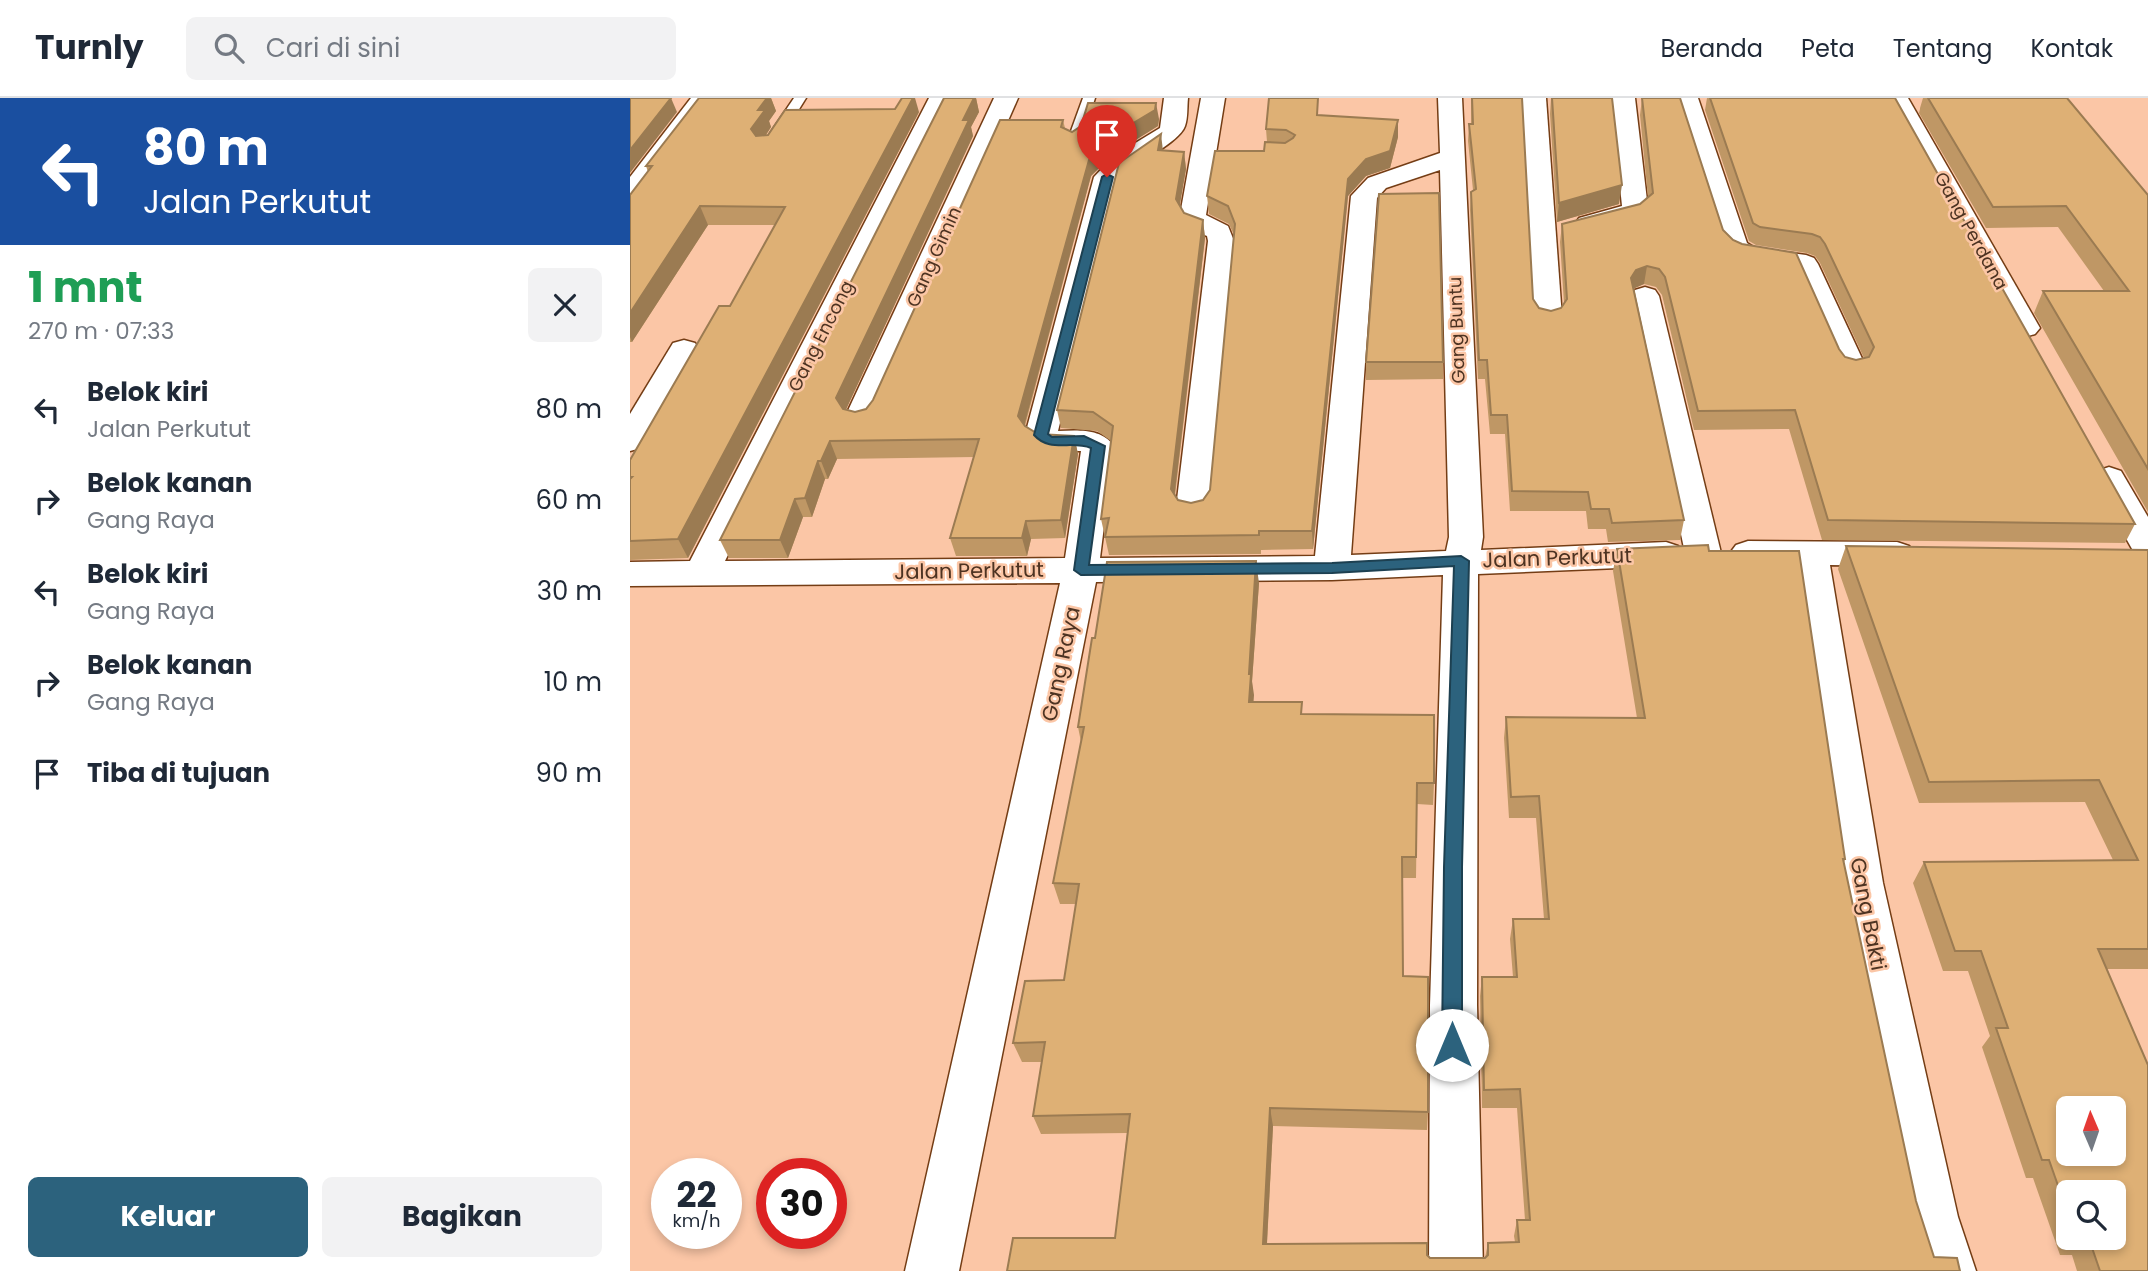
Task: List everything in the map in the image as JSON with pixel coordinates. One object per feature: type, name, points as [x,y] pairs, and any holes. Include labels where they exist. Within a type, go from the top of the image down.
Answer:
[{"type":"street","points":[[630,194],[703,98]]},
{"type":"street","name":"Gang Encong","points":[[701,574],[942,98]]},
{"type":"street","name":"Gang Gimin","points":[[861,417],[1006,98]]},
{"type":"street","name":"Gang Raya","points":[[932,1271],[1081,570],[1098,446],[1084,440],[1049,442],[1041,435],[1107,177],[1123,161],[1169,133],[1173,127],[1176,98]]},
{"type":"street","points":[[1193,508],[1222,241],[1219,232],[1193,219],[1208,152],[1213,98]]},
{"type":"street","name":"Gang Buntu","points":[[1450,98],[1450,158],[1466,537],[1461,561],[1453,880],[1452,1096],[1456,1271]]},
{"type":"street","points":[[1534,98],[1548,317]]},
{"type":"street","points":[[1542,236],[1628,214],[1635,209],[1623,98]]},
{"type":"street","points":[[1686,98],[1735,247],[1747,255],[1781,258],[1804,264],[1851,368]]},
{"type":"street","name":"Gang Perdana","points":[[1896,98],[2039,353]]},
{"type":"street","points":[[1332,568],[1364,196],[1377,183],[1450,158]]},
{"type":"street","points":[[1645,296],[1703,553]]},
{"type":"street","points":[[630,441],[684,349]]},
{"type":"street","points":[[2093,450],[2139,554]]},
{"type":"street","name":"Gang Bakti","points":[[1810,552],[1861,883],[1932,1217],[1950,1271]]},
{"type":"street","name":"Jalan Perkutut","points":[[630,574],[1332,568],[1703,553],[1931,554]]},
{"type":"lane","points":[[767,148],[800,98]]},
{"type":"lane","points":[[1074,142],[1090,98]]},
{"type":"building","points":[[630,98],[671,98],[630,150]]},
{"type":"building","points":[[699,98],[767,98],[758,110],[765,110],[751,129],[756,136],[768,135],[785,110],[895,109],[902,98],[913,98],[678,539],[630,541],[630,460],[719,306],[730,306],[785,207],[700,206],[630,313],[630,195],[652,166],[646,166]]},
{"type":"building","points":[[944,98],[974,98],[963,120],[969,120],[836,398],[843,409],[855,412],[866,409],[873,400],[1000,120],[1063,120],[1061,127],[1072,132],[1081,126],[1088,103],[1156,103],[1155,110],[1110,137],[1089,160],[1018,416],[1025,426],[1038,434],[1074,436],[1061,520],[1026,521],[1022,538],[950,538],[979,439],[830,441],[821,461],[818,461],[805,498],[795,499],[780,540],[720,540]]},
{"type":"building","points":[[1269,98],[1318,98],[1317,115],[1398,120],[1390,151],[1366,159],[1348,179],[1312,531],[1259,531],[1259,535],[1105,537],[1109,518],[1101,519],[1113,426],[1093,412],[1057,410],[1119,163],[1161,134],[1158,150],[1184,152],[1176,199],[1184,213],[1203,220],[1171,489],[1178,500],[1191,503],[1203,500],[1210,490],[1235,224],[1228,206],[1207,196],[1215,151],[1264,151],[1265,142],[1285,143],[1293,138],[1295,135],[1286,130],[1266,129]]},
{"type":"building","points":[[1472,98],[1522,98],[1533,299],[1539,308],[1551,311],[1561,308],[1567,299],[1562,224],[1640,204],[1653,193],[1642,98],[1680,98],[1723,230],[1733,240],[1742,244],[1796,253],[1839,349],[1845,357],[1856,360],[1869,357],[1874,347],[1825,244],[1820,237],[1812,234],[1760,227],[1753,223],[1710,98],[1895,98],[2135,524],[1828,520],[1795,410],[1698,411],[1665,277],[1659,269],[1647,266],[1636,270],[1631,278],[1684,520],[1612,523],[1609,509],[1591,509],[1588,492],[1512,491],[1507,415],[1491,415],[1487,360],[1479,360],[1471,192],[1476,189],[1469,124],[1473,124]]},
{"type":"building","points":[[1552,98],[1612,98],[1622,185],[1559,203]]},
{"type":"building","points":[[1928,98],[2067,98],[2148,195],[2148,469],[2043,291],[2129,291],[2066,206],[1993,207]]},
{"type":"building","points":[[1439,193],[1443,362],[1366,362],[1379,194]]},
{"type":"building","points":[[1708,545],[1709,551],[1799,551],[1843,859],[1916,1201],[1934,1257],[1957,1258],[1960,1271],[1007,1271],[1013,1238],[1115,1238],[1130,1114],[1033,1116],[1045,1042],[1013,1043],[1025,981],[1064,980],[1079,884],[1053,883],[1084,727],[1078,727],[1107,562],[1256,561],[1249,702],[1302,702],[1301,714],[1434,715],[1434,783],[1417,783],[1416,857],[1402,857],[1403,976],[1428,977],[1428,1112],[1270,1108],[1263,1244],[1427,1243],[1427,1255],[1430,1258],[1485,1258],[1488,1255],[1488,1243],[1519,1242],[1517,1220],[1530,1220],[1520,1089],[1484,1090],[1482,977],[1517,977],[1513,919],[1549,919],[1539,796],[1511,797],[1506,717],[1645,718],[1617,549]]},
{"type":"building","points":[[1846,546],[2148,550],[2148,949],[2098,949],[2148,1065],[2148,1271],[2100,1271],[2093,1250],[2126,1250],[2126,1180],[2056,1180],[2049,1160],[2042,1160],[1996,1028],[2008,1028],[1981,951],[1955,951],[1924,862],[2138,860],[2099,780],[1929,782]]},
{"type":"route","points":[[1107,177],[1041,435],[1049,442],[1084,440],[1098,446],[1081,570],[1332,568],[1461,561],[1453,867],[1452,1045]]}]
